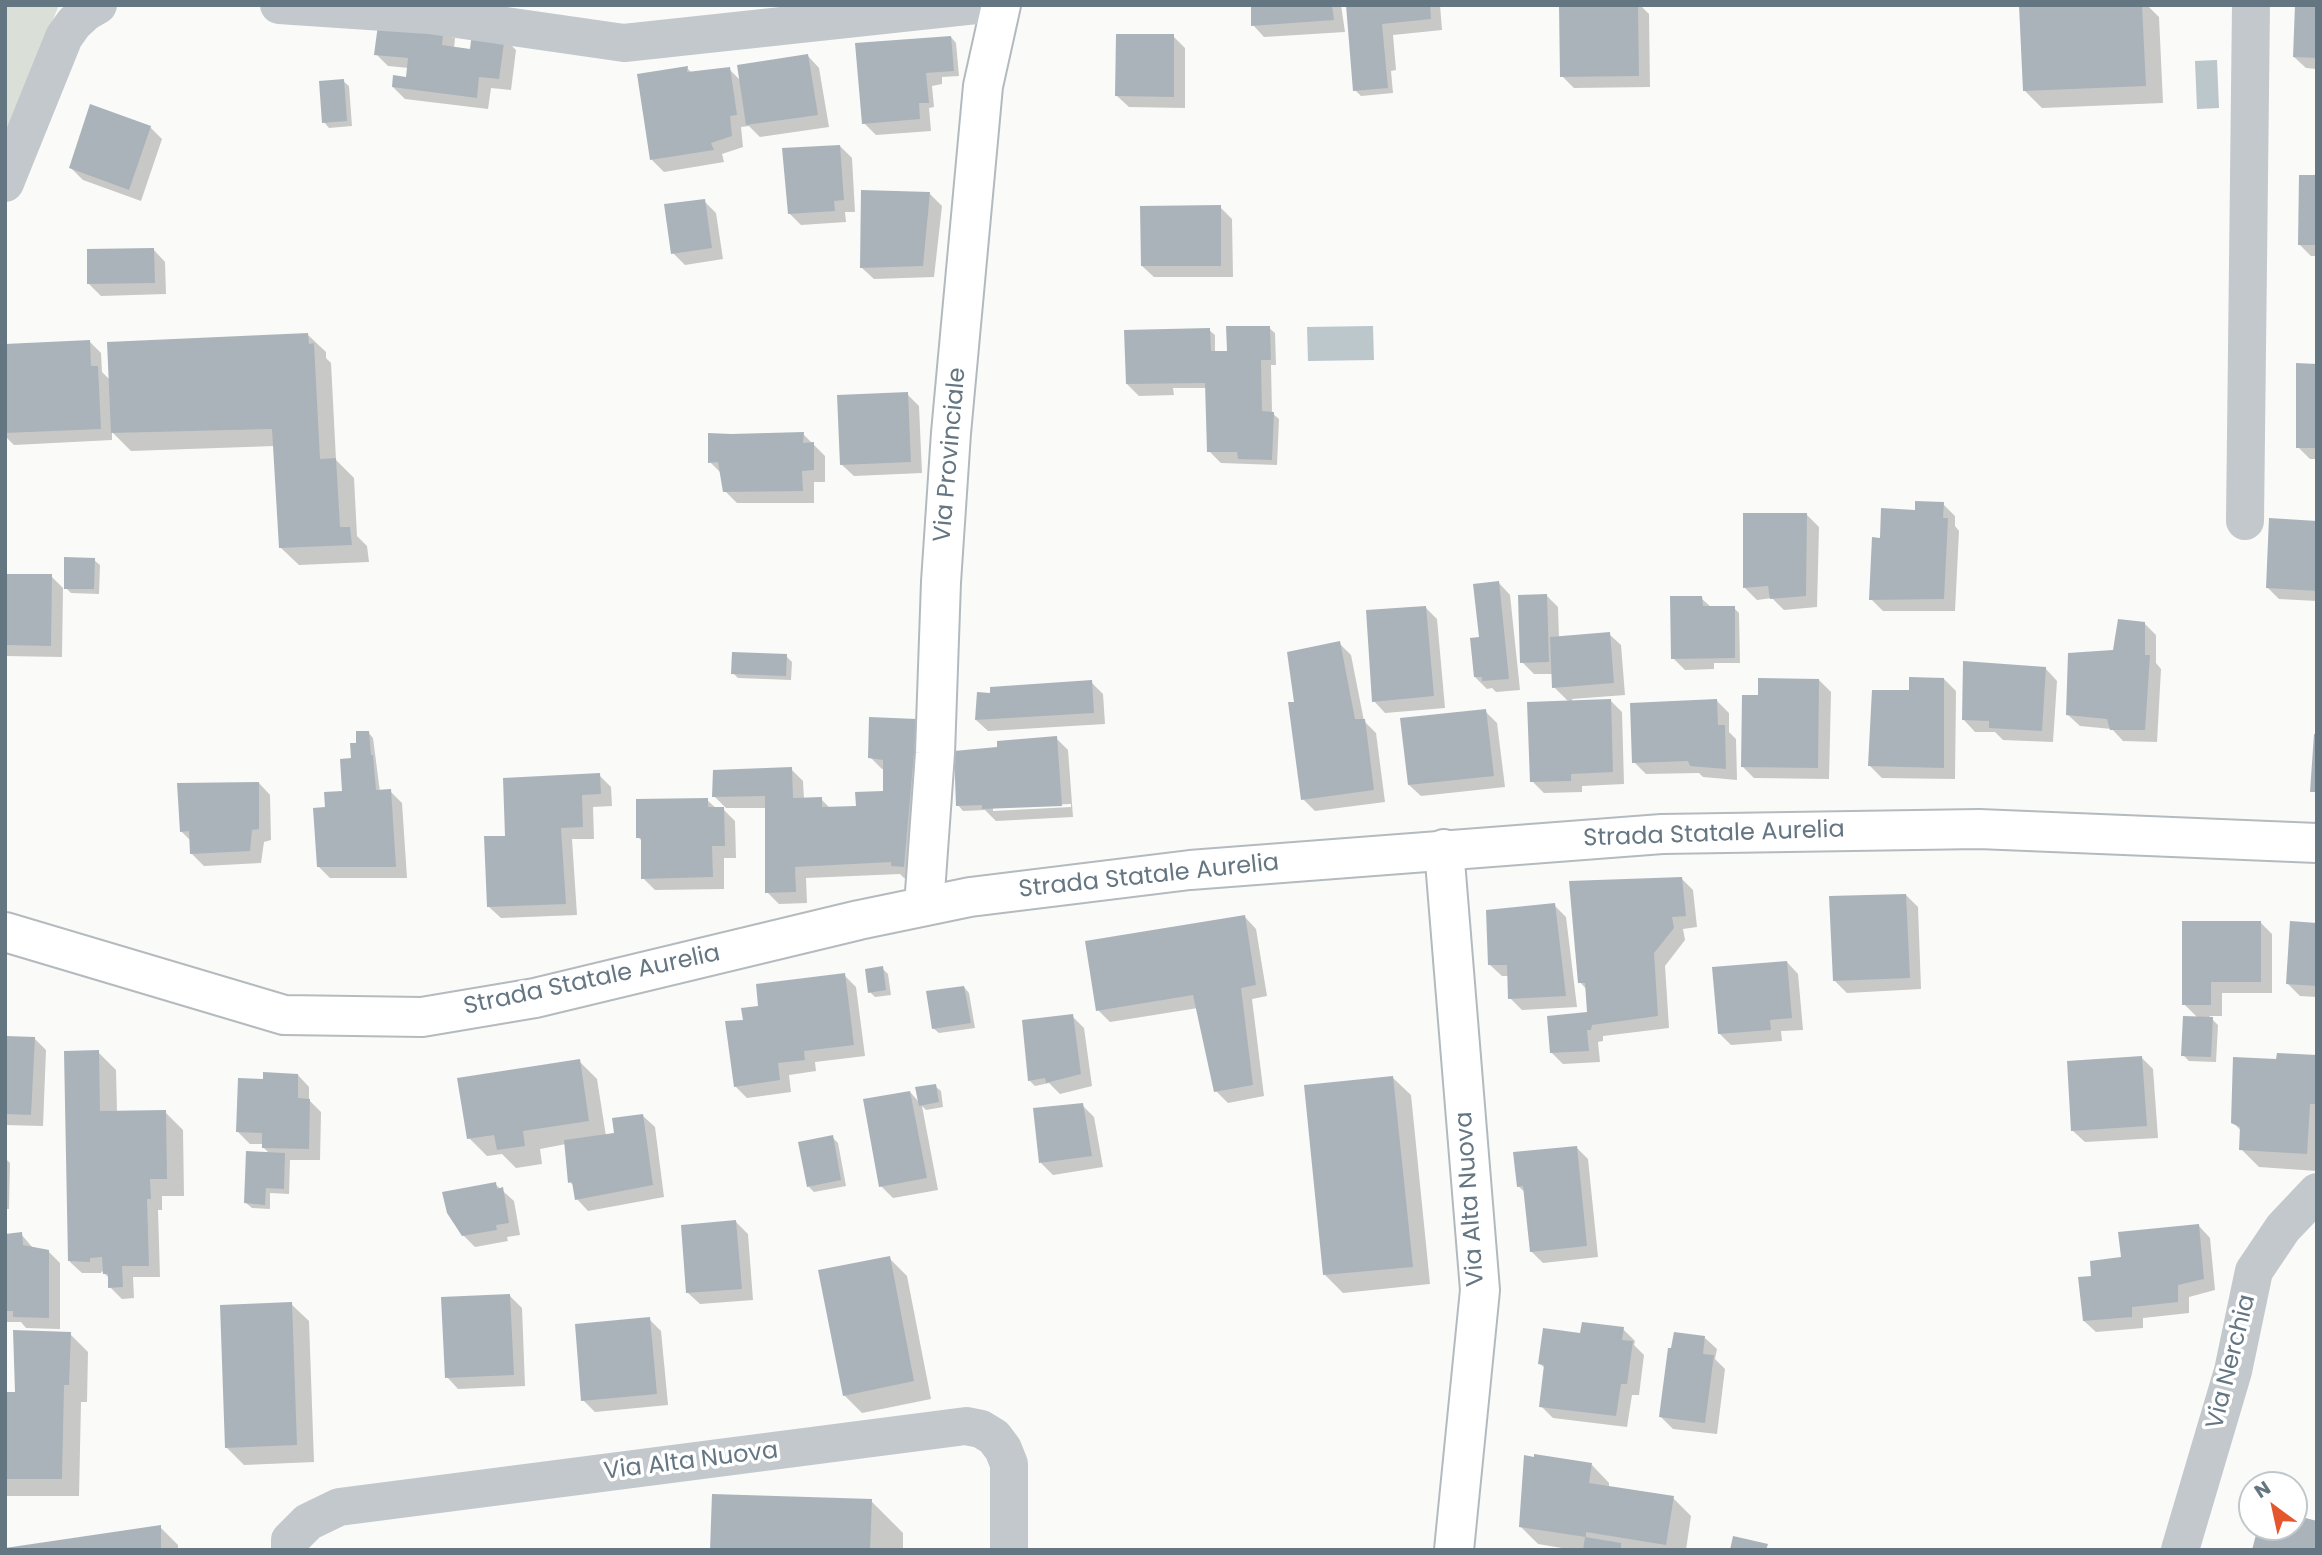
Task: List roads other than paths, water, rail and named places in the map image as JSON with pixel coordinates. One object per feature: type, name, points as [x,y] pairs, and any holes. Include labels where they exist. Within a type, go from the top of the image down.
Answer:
[{"type":"main road","name":"Via Provinciale","points":[[925,906],[936,753],[941,582],[951,433],[983,86],[1000,5]]},
{"type":"main road","name":"Strada Statale Aurelia","points":[[5,932],[284,1015],[422,1017],[535,998],[970,897],[1190,870],[1662,834],[1979,829],[2317,843]]},
{"type":"main road","name":"Via Alta Nuova","points":[[1444,849],[1480,1290],[1454,1550]]},
{"type":"street","points":[[5,183],[64,37],[80,18],[98,5]]},
{"type":"street","points":[[279,5],[429,10],[624,43],[976,5]]},
{"type":"street","points":[[2245,521],[2251,5]]},
{"type":"street","name":"Via Nerchia","points":[[2180,1550],[2233,1371],[2255,1271],[2283,1228],[2317,1192]]},
{"type":"street","name":"Via Alta Nuova","points":[[290,1550],[290,1540],[308,1522],[339,1507],[965,1426],[981,1429],[994,1437],[1009,1464],[1009,1550]]}]
